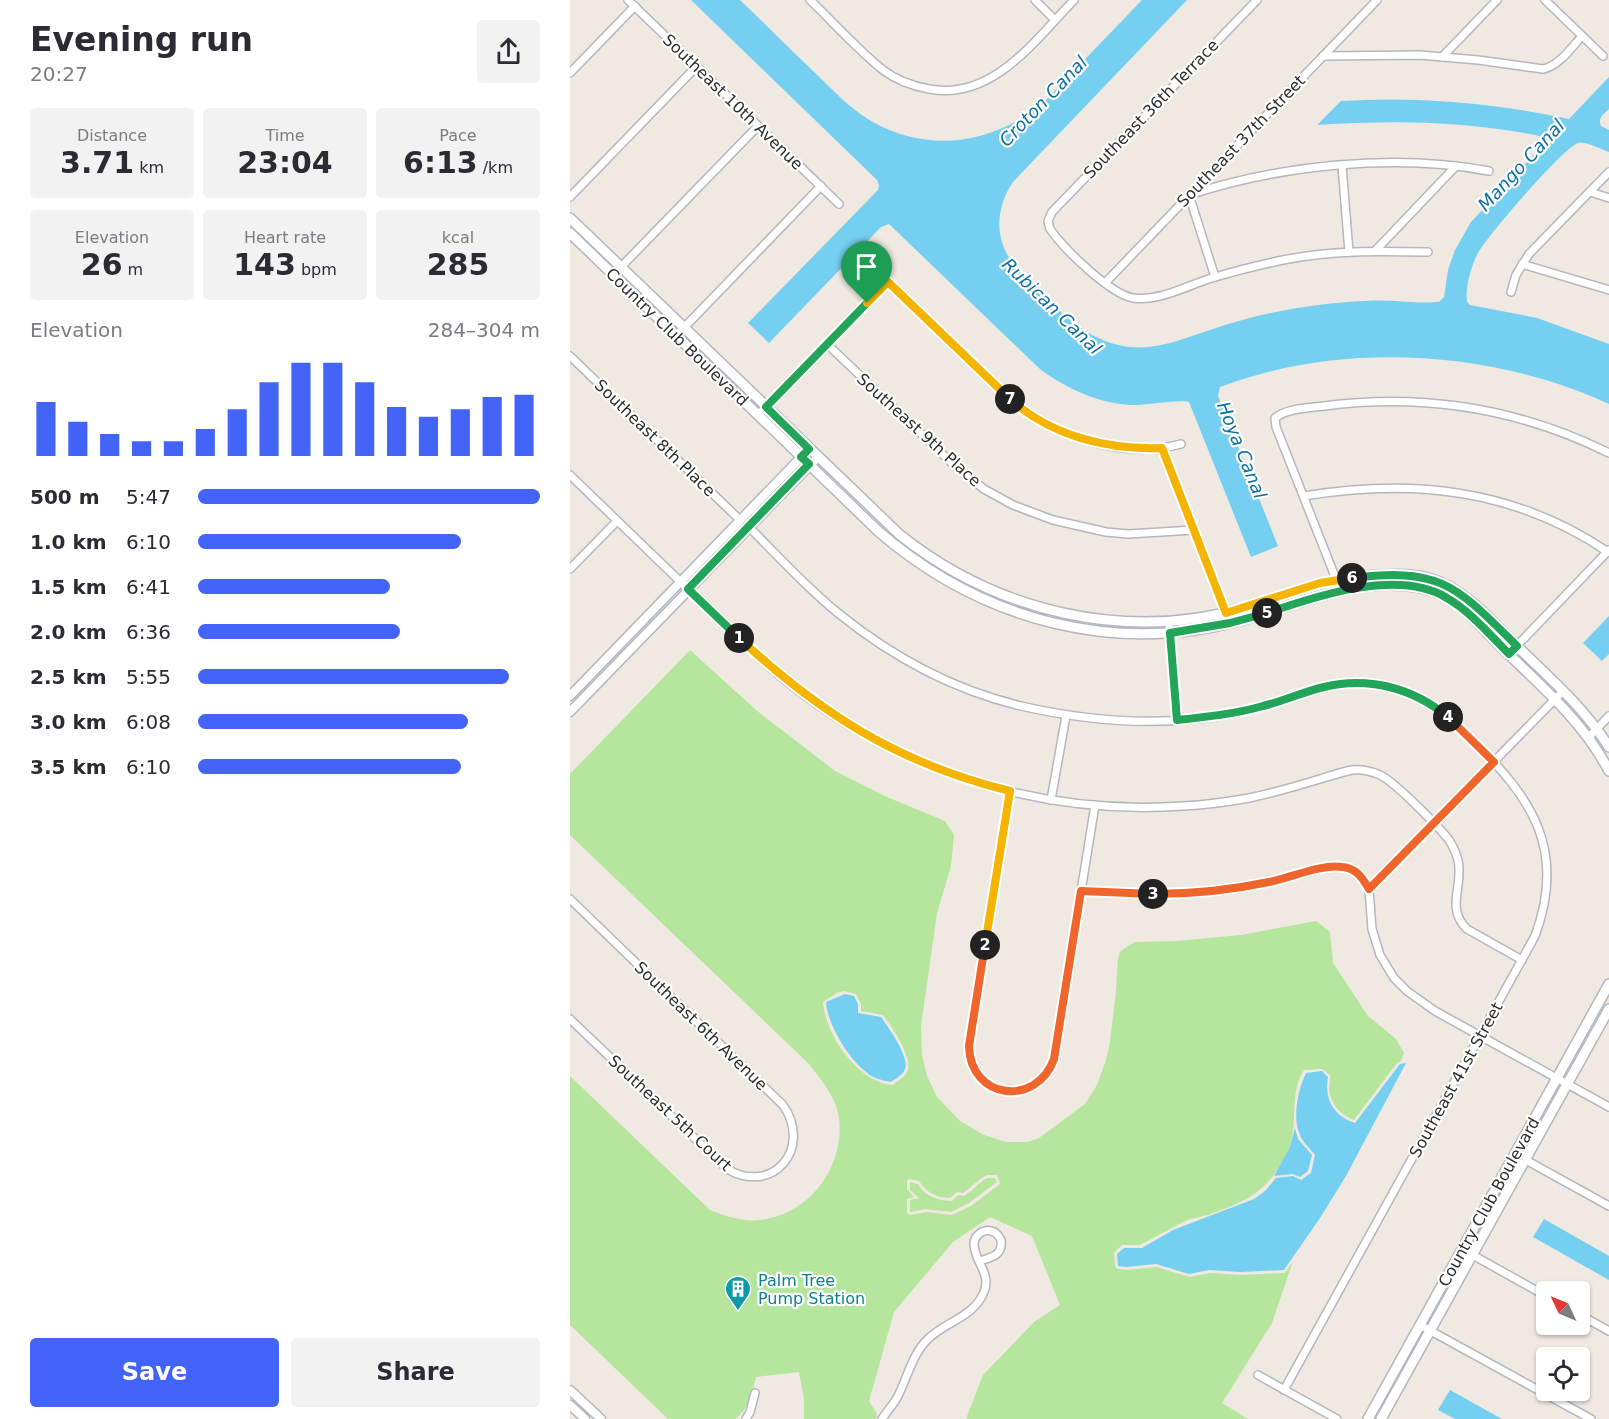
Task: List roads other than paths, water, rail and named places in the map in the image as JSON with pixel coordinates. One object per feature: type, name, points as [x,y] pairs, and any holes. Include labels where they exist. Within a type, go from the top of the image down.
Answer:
[{"type":"main road","name":"Country Club Boulevard","points":[[570,218],[809,449],[913,545],[946,568],[987,589],[1029,605],[1078,616],[1103,620],[1169,621],[1226,613],[1335,580],[1396,574],[1420,576],[1443,583],[1468,599],[1563,691],[1597,728],[1609,747]]},
{"type":"main road","name":"Country Club Boulevard","points":[[570,233],[892,543],[936,575],[978,598],[1040,620],[1082,629],[1132,634],[1170,633],[1230,623],[1338,590],[1386,586],[1414,587],[1435,592],[1462,608],[1574,718],[1609,771]]},
{"type":"main road","name":"Country Club Boulevard","points":[[1368,1419],[1609,984]]},
{"type":"main road","name":"Country Club Boulevard","points":[[1381,1419],[1609,1009]]},
{"type":"street","name":"Southeast 10th Avenue","points":[[628,0],[839,204]]},
{"type":"street","points":[[810,0],[890,75],[915,86],[942,90],[967,87],[991,79],[1017,59],[1074,0]]},
{"type":"street","points":[[1035,0],[1055,20]]},
{"type":"street","name":"Southeast 36th Terrace","points":[[1105,283],[1052,232],[1048,220],[1055,209],[1257,0]]},
{"type":"street","name":"Southeast 37th Street","points":[[1105,283],[1377,0]]},
{"type":"street","points":[[1442,57],[1497,0]]},
{"type":"street","points":[[1545,0],[1603,56]]},
{"type":"street","points":[[570,73],[635,6]]},
{"type":"street","points":[[1323,56],[1442,57],[1548,68],[1582,36]]},
{"type":"street","points":[[570,197],[697,66]]},
{"type":"street","points":[[621,267],[758,126]]},
{"type":"street","points":[[1215,277],[1189,195],[1217,186],[1268,175],[1342,166],[1387,164],[1456,166],[1489,171]]},
{"type":"street","points":[[1342,166],[1349,252]]},
{"type":"street","points":[[1376,250],[1456,166]]},
{"type":"street","points":[[1511,292],[1522,264],[1609,172]]},
{"type":"street","points":[[676,336],[821,186]]},
{"type":"street","points":[[1590,192],[1609,198]]},
{"type":"street","points":[[1105,283],[1124,295],[1144,298],[1215,277],[1285,260],[1376,250],[1428,252]]},
{"type":"street","points":[[1522,264],[1609,290]]},
{"type":"street","points":[[869,265],[1000,390],[1032,416],[1069,434],[1101,444],[1136,448],[1162,448],[1181,444]]},
{"type":"street","points":[[758,415],[888,282]]},
{"type":"street","name":"Southeast 9th Place","points":[[827,344],[957,468],[984,489],[1013,505],[1053,520],[1106,532],[1128,534],[1194,530]]},
{"type":"street","name":"Southeast 8th Place","points":[[570,356],[740,520]]},
{"type":"street","points":[[1338,590],[1276,427],[1275,418],[1280,414],[1340,404],[1383,401],[1441,403],[1526,420],[1577,438],[1609,453]]},
{"type":"street","points":[[1162,448],[1230,623]]},
{"type":"street","points":[[570,696],[809,449]]},
{"type":"street","points":[[570,712],[818,457]]},
{"type":"street","points":[[570,475],[771,668],[803,694],[868,736],[918,761],[971,781],[1051,800],[1095,805],[1168,807],[1223,802],[1262,795],[1350,770],[1369,771],[1387,779],[1449,841],[1458,862],[1459,885],[1456,914],[1460,922],[1467,929],[1522,960]]},
{"type":"street","points":[[1304,496],[1378,487],[1440,490],[1473,495],[1538,515],[1608,551],[1509,654]]},
{"type":"street","points":[[740,520],[838,613],[903,658],[943,679],[994,698],[1066,716],[1119,720],[1177,720],[1169,621]]},
{"type":"street","points":[[570,569],[617,521]]},
{"type":"street","name":"Southeast 41st Street","points":[[1177,720],[1210,717],[1251,709],[1331,685],[1378,684],[1406,691],[1428,702],[1454,722],[1519,790],[1530,808],[1541,838],[1546,863],[1543,912],[1535,936],[1284,1390]]},
{"type":"street","points":[[1369,889],[1563,691]]},
{"type":"street","points":[[1051,800],[1066,716]]},
{"type":"street","points":[[1588,737],[1609,716]]},
{"type":"street","points":[[1010,791],[969,1046],[970,1061],[978,1075],[998,1090],[1015,1092],[1031,1087],[1051,1068],[1095,805]]},
{"type":"street","points":[[1081,891],[1156,894],[1223,890],[1268,883],[1335,866],[1350,868],[1362,877],[1369,889],[1374,938],[1384,963],[1394,978],[1420,1002],[1609,1107]]},
{"type":"street","name":"Southeast 6th Avenue","points":[[570,899],[783,1105],[793,1122],[794,1141],[787,1160],[781,1167]]},
{"type":"street","name":"Southeast 5th Court","points":[[570,1019],[727,1169],[740,1175],[755,1177],[781,1167]]},
{"type":"street","points":[[1515,1154],[1609,1206]]},
{"type":"street","points":[[882,1419],[896,1399],[920,1348],[927,1340],[956,1322],[979,1301],[985,1290],[985,1274],[975,1249],[975,1240],[977,1236],[986,1231],[995,1233],[1001,1240],[1001,1249],[995,1256],[981,1261]]},
{"type":"street","points":[[1462,1250],[1536,1290]]},
{"type":"street","points":[[1590,1321],[1609,1331]]},
{"type":"street","points":[[1420,1325],[1591,1419]]},
{"type":"street","points":[[1258,1376],[1337,1419]]},
{"type":"street","points":[[570,1390],[601,1419]]},
{"type":"street","points":[[746,1419],[754,1393]]},
{"type":"street","points":[[570,1405],[585,1419]]},
{"type":"water","name":"Rubican Canal","points":[[691,0],[740,0],[840,97],[863,116],[893,131],[915,138],[937,141],[981,136],[1023,118],[1042,104],[1142,0],[1187,0],[1013,182],[1002,204],[1000,215],[999,227],[1004,249],[1018,269],[1040,292],[1089,333],[1103,340],[1130,347],[1165,344],[1267,314],[1307,307],[1346,302],[1439,302],[1444,297],[1448,270],[1455,250],[1471,222],[1543,145],[1542,138],[1508,130],[1453,124],[1373,122],[1317,125],[1341,101],[1398,99],[1484,105],[1569,119],[1609,77],[1609,109],[1600,121],[1601,126],[1609,130],[1609,152],[1589,144],[1578,143],[1558,159],[1510,212],[1478,253],[1469,277],[1467,302],[1470,305],[1537,318],[1609,344],[1609,404],[1564,386],[1516,372],[1466,363],[1416,358],[1365,358],[1315,363],[1267,372],[1220,387],[1218,396],[1278,546],[1251,557],[1189,402],[1120,404],[1084,394],[1062,383],[1041,370],[889,224],[881,227],[769,343],[748,323],[878,190],[879,185],[877,180]]},
{"type":"water","points":[[1609,616],[1609,654],[1602,661],[1583,643]]},
{"type":"water","points":[[845,994],[854,996],[858,1004],[858,1013],[881,1017],[898,1042],[906,1064],[901,1075],[891,1082],[874,1077],[858,1065],[834,1030],[826,1002]]},
{"type":"water","points":[[1406,1063],[1346,1176],[1284,1270],[1240,1272],[1209,1270],[1189,1274],[1156,1264],[1118,1266],[1117,1254],[1124,1248],[1142,1248],[1173,1230],[1254,1199],[1265,1191],[1276,1178],[1293,1176],[1301,1180],[1311,1173],[1315,1155],[1301,1138],[1296,1120],[1298,1095],[1306,1073],[1322,1071],[1328,1077],[1328,1093],[1332,1106],[1341,1116],[1355,1123],[1400,1064]]},
{"type":"water","points":[[1295,1128],[1298,1139],[1312,1155],[1308,1171],[1300,1177],[1293,1174],[1274,1176],[1290,1147]]},
{"type":"water","points":[[1544,1219],[1609,1256],[1609,1280],[1533,1237]]},
{"type":"water","points":[[1450,1390],[1502,1419],[1455,1419],[1438,1410]]},
{"type":"place","name":"Palm Tree Pump Station","points":[[738,1312]]},
{"type":"water label","name":"Croton Canal","points":[[1043,101]]},
{"type":"water label","name":"Mango Canal","points":[[1521,165]]},
{"type":"water label","name":"Hoya Canal","points":[[1242,450]]}]
